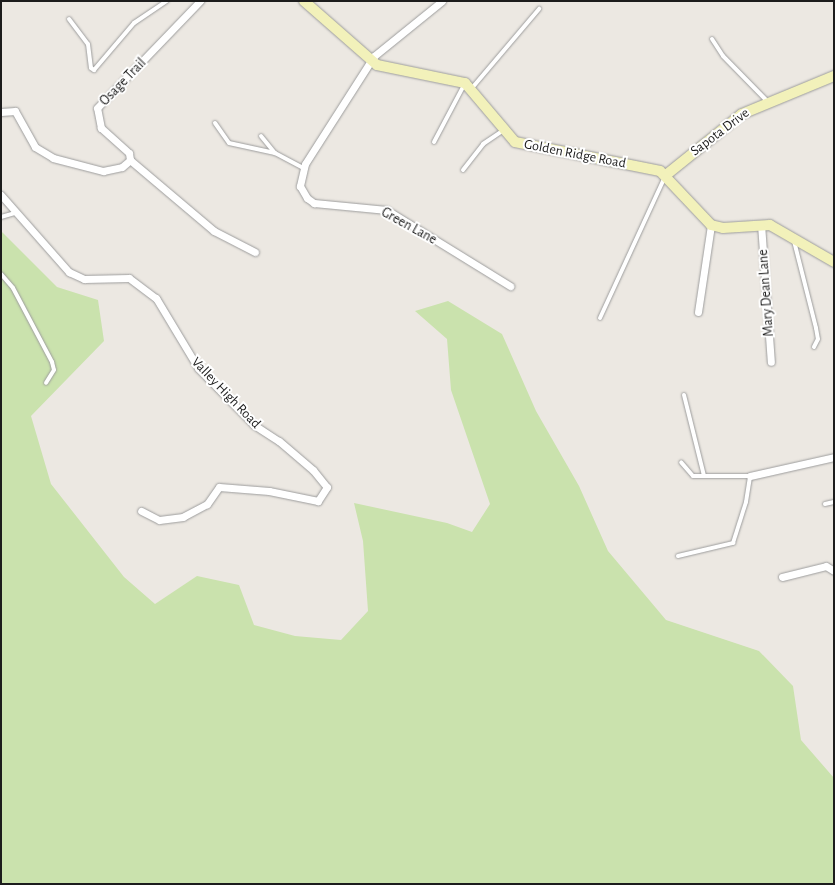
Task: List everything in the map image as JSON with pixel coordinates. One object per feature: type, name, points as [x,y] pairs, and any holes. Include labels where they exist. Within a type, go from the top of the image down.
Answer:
[{"type":"street","name":"Osage Trail","points":[[130,160],[128,150],[99,124],[97,108],[200,1]]},
{"type":"street","points":[[304,1],[371,61],[396,70],[469,86]]},
{"type":"street","points":[[303,168],[371,61],[442,1]]},
{"type":"street","name":"Sapota Drive","points":[[666,174],[721,128],[767,101],[834,76]]},
{"type":"street","name":"Golden Ridge Road","points":[[469,86],[502,130],[512,140],[524,145],[654,169],[666,174]]},
{"type":"street","points":[[1,112],[15,111],[35,147],[53,158],[103,170],[122,167],[130,160],[214,230],[255,252]]},
{"type":"street","name":"Green Lane","points":[[303,168],[300,186],[307,198],[314,203],[387,210],[510,286]]},
{"type":"street","points":[[666,174],[701,218],[711,225],[723,228],[761,224],[793,237],[834,262]]},
{"type":"street","name":"Valley High Road","points":[[1,195],[69,272],[84,279],[129,278],[156,298],[198,368],[254,425],[279,441],[313,470],[327,487],[318,501],[269,490],[219,487],[207,504],[183,517],[159,520],[141,511]]},
{"type":"street","name":"Mary Dean Lane","points":[[761,224],[771,362]]},
{"type":"street","points":[[698,312],[711,225]]},
{"type":"street","points":[[750,476],[834,457]]},
{"type":"street","points":[[782,577],[826,566],[834,571]]},
{"type":"lane","points":[[69,19],[88,44],[91,68],[94,70],[134,23],[167,1]]},
{"type":"lane","points":[[434,142],[469,86],[539,10]]},
{"type":"lane","points":[[712,39],[723,56],[767,101]]},
{"type":"lane","points":[[215,123],[230,143],[275,152],[303,168]]},
{"type":"lane","points":[[463,170],[483,144],[502,130]]},
{"type":"lane","points":[[261,136],[275,152]]},
{"type":"lane","points":[[600,318],[666,174]]},
{"type":"lane","points":[[1,217],[15,212]]},
{"type":"lane","points":[[793,237],[817,333],[814,347]]},
{"type":"lane","points":[[1,274],[13,288],[52,362],[54,370],[46,383]]},
{"type":"lane","points":[[684,395],[704,476]]},
{"type":"lane","points":[[678,556],[733,542],[746,502],[750,476],[694,476],[681,462]]},
{"type":"lane","points":[[825,504],[834,502]]},
{"type":"green space","points":[[1,231],[57,287],[98,300],[104,341],[31,416],[51,484],[124,577],[155,604],[197,576],[239,585],[254,625],[295,636],[341,640],[368,611],[363,541],[354,503],[447,523],[472,532],[490,504],[451,390],[447,339],[415,311],[448,301],[502,334],[536,411],[579,486],[608,551],[666,620],[759,651],[793,686],[801,740],[834,778],[834,884],[1,884]]}]
